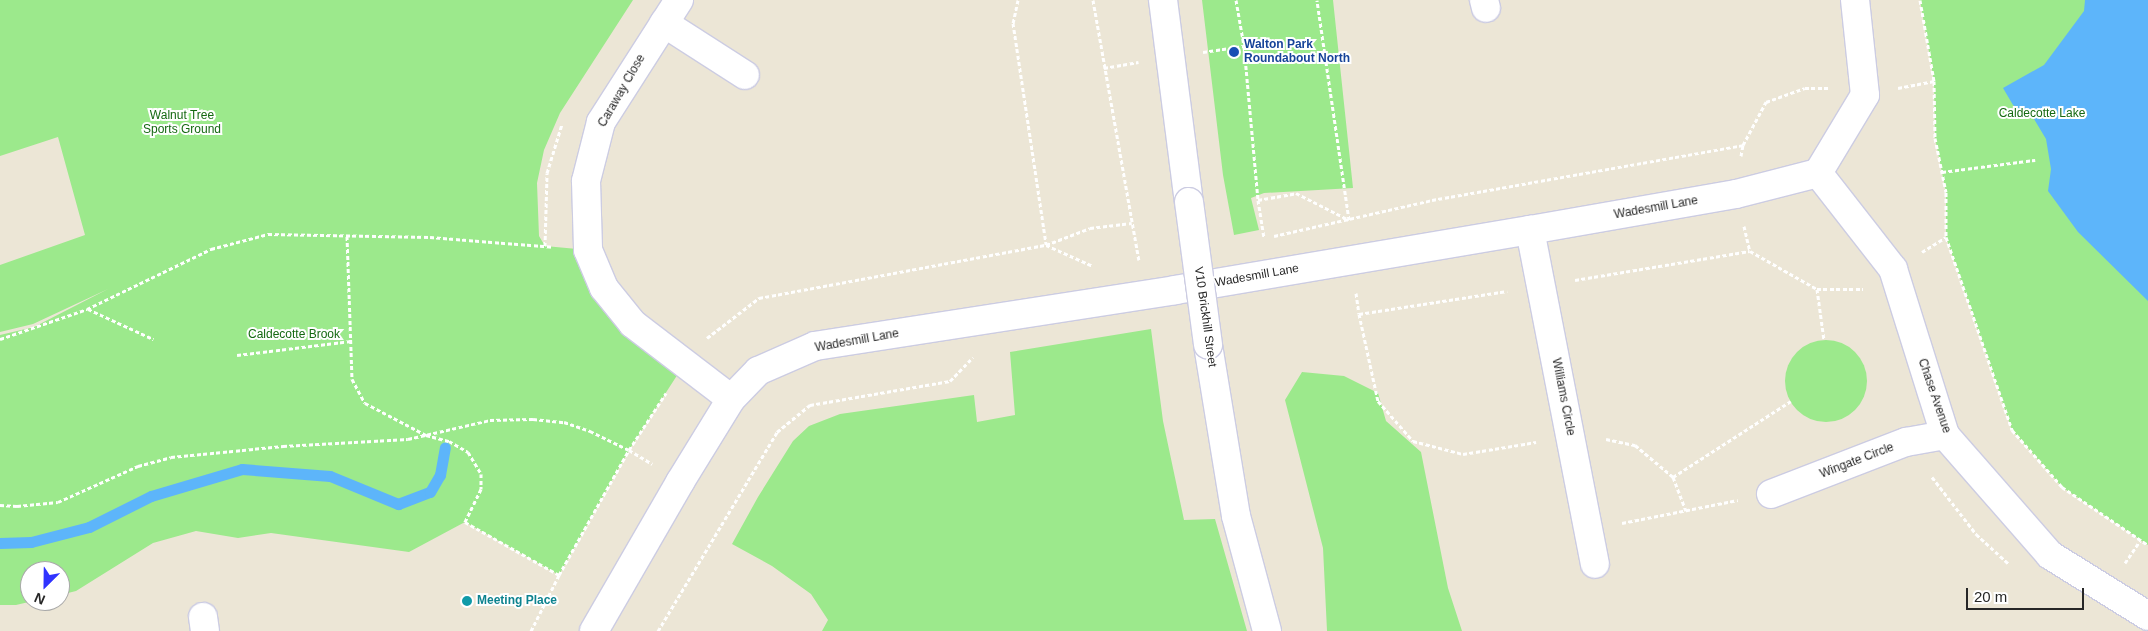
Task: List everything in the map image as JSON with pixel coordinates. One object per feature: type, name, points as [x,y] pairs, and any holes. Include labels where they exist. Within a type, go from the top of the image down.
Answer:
[{"type":"street","name":"Caraway Close","points":[[679,0],[601,122],[586,181],[588,250],[604,288],[634,324],[731,399]]},
{"type":"street","name":"V10 Brickhill Street","points":[[1163,0],[1208,346],[1236,516],[1267,631]]},
{"type":"street","points":[[1818,173],[1865,95],[1855,0]]},
{"type":"street","points":[[664,24],[745,75]]},
{"type":"street","name":"Wadesmill Lane","points":[[594,631],[680,482],[731,399],[758,371],[816,346],[1175,290],[1530,230],[1736,194],[1818,173]]},
{"type":"street","name":"Chase Avenue","points":[[1818,173],[1892,269],[1944,435],[2050,555],[2148,616]]},
{"type":"street","name":"Williams Circle","points":[[1530,230],[1595,564]]},
{"type":"street","name":"Wingate Circle","points":[[1771,494],[1906,442],[1944,435]]},
{"type":"path","points":[[1018,0],[1013,23],[1046,245],[1090,228],[1132,223]]},
{"type":"path","points":[[1093,0],[1139,261]]},
{"type":"path","points":[[1236,0],[1244,46],[1258,200],[1264,238]]},
{"type":"path","points":[[1258,200],[1296,193],[1349,220],[1317,0]]},
{"type":"path","points":[[1920,0],[1934,81],[1936,138],[1946,192],[1946,238],[2012,430],[2062,487],[2148,545]]},
{"type":"path","points":[[1742,144],[1736,194],[1750,251]]},
{"type":"path","points":[[1942,172],[2035,160]]},
{"type":"path","points":[[0,339],[87,309],[211,249],[268,234],[430,237],[588,250]]},
{"type":"path","points":[[347,236],[352,379],[365,403],[426,435],[449,441],[468,452],[481,474],[481,489],[464,522],[559,575]]},
{"type":"path","points":[[1359,314],[1750,251],[1817,289],[1870,290],[1892,269],[1946,238]]},
{"type":"path","points":[[1356,289],[1359,314],[1378,401],[1413,441],[1463,454],[1570,436],[1614,440],[1635,445],[1673,477],[1686,510]]},
{"type":"path","points":[[1817,289],[1824,340]]},
{"type":"path","points":[[87,309],[153,339]]},
{"type":"path","points":[[237,355],[351,341]]},
{"type":"path","points":[[658,631],[777,432],[810,405],[950,380],[976,353]]},
{"type":"path","points":[[1673,477],[1791,401]]},
{"type":"path","points":[[0,505],[17,506],[58,502],[138,466],[171,457],[283,446],[408,439],[490,420],[533,419],[564,422],[590,430],[629,450],[680,482]]},
{"type":"path","points":[[1595,564],[1617,524],[1771,494]]},
{"type":"green space","points":[[0,0],[633,0],[560,113],[544,150],[537,183],[539,236],[545,246],[588,250],[685,363],[629,450],[559,575],[465,522],[409,552],[271,533],[238,538],[196,531],[153,543],[76,591],[70,592],[70,561],[20,561],[20,604],[0,605],[0,335],[34,327],[108,289],[33,324],[0,332],[0,265],[85,235],[58,137],[0,156]]},
{"type":"green space","points":[[1202,0],[1333,0],[1353,188],[1264,193],[1251,198],[1259,230],[1234,235],[1223,175]]},
{"type":"green space","name":"Caldecotte Lake","points":[[1920,0],[2148,0],[2148,545],[2062,487],[2012,430],[1946,237],[1946,192],[1935,138],[1934,81]]},
{"type":"green space","points":[[1151,329],[1163,421],[1184,520],[1215,519],[1247,631],[822,631],[828,620],[811,594],[772,566],[732,544],[758,497],[793,441],[809,426],[840,414],[974,395],[977,422],[1015,415],[1010,352]]},
{"type":"green space","points":[[1826,340],[1842,344],[1855,352],[1863,365],[1867,381],[1863,397],[1855,410],[1842,418],[1826,422],[1810,418],[1797,410],[1789,397],[1785,381],[1789,365],[1797,352],[1810,344]]},
{"type":"green space","points":[[1302,372],[1344,376],[1378,393],[1386,421],[1421,452],[1448,588],[1462,631],[1327,631],[1323,548],[1285,400]]},
{"type":"water","name":"Caldecotte Lake","points":[[2085,0],[2148,0],[2148,301],[2078,232],[2048,191],[2051,169],[2046,139],[2034,119],[2013,105],[2003,88],[2044,65],[2084,11]]},
{"type":"waterway","points":[[0,543],[31,542],[89,527],[151,496],[242,469],[330,476],[398,504],[430,492],[440,475],[445,447]]},
{"type":"place","name":"Walton Park Roundabout North","points":[[1234,52]]},
{"type":"place","name":"Meeting Place","points":[[467,601]]},
{"type":"park label","name":"Walnut Tree Sports Ground","points":[[182,123]]},
{"type":"park label","name":"Caldecotte Brook","points":[[294,335]]}]
